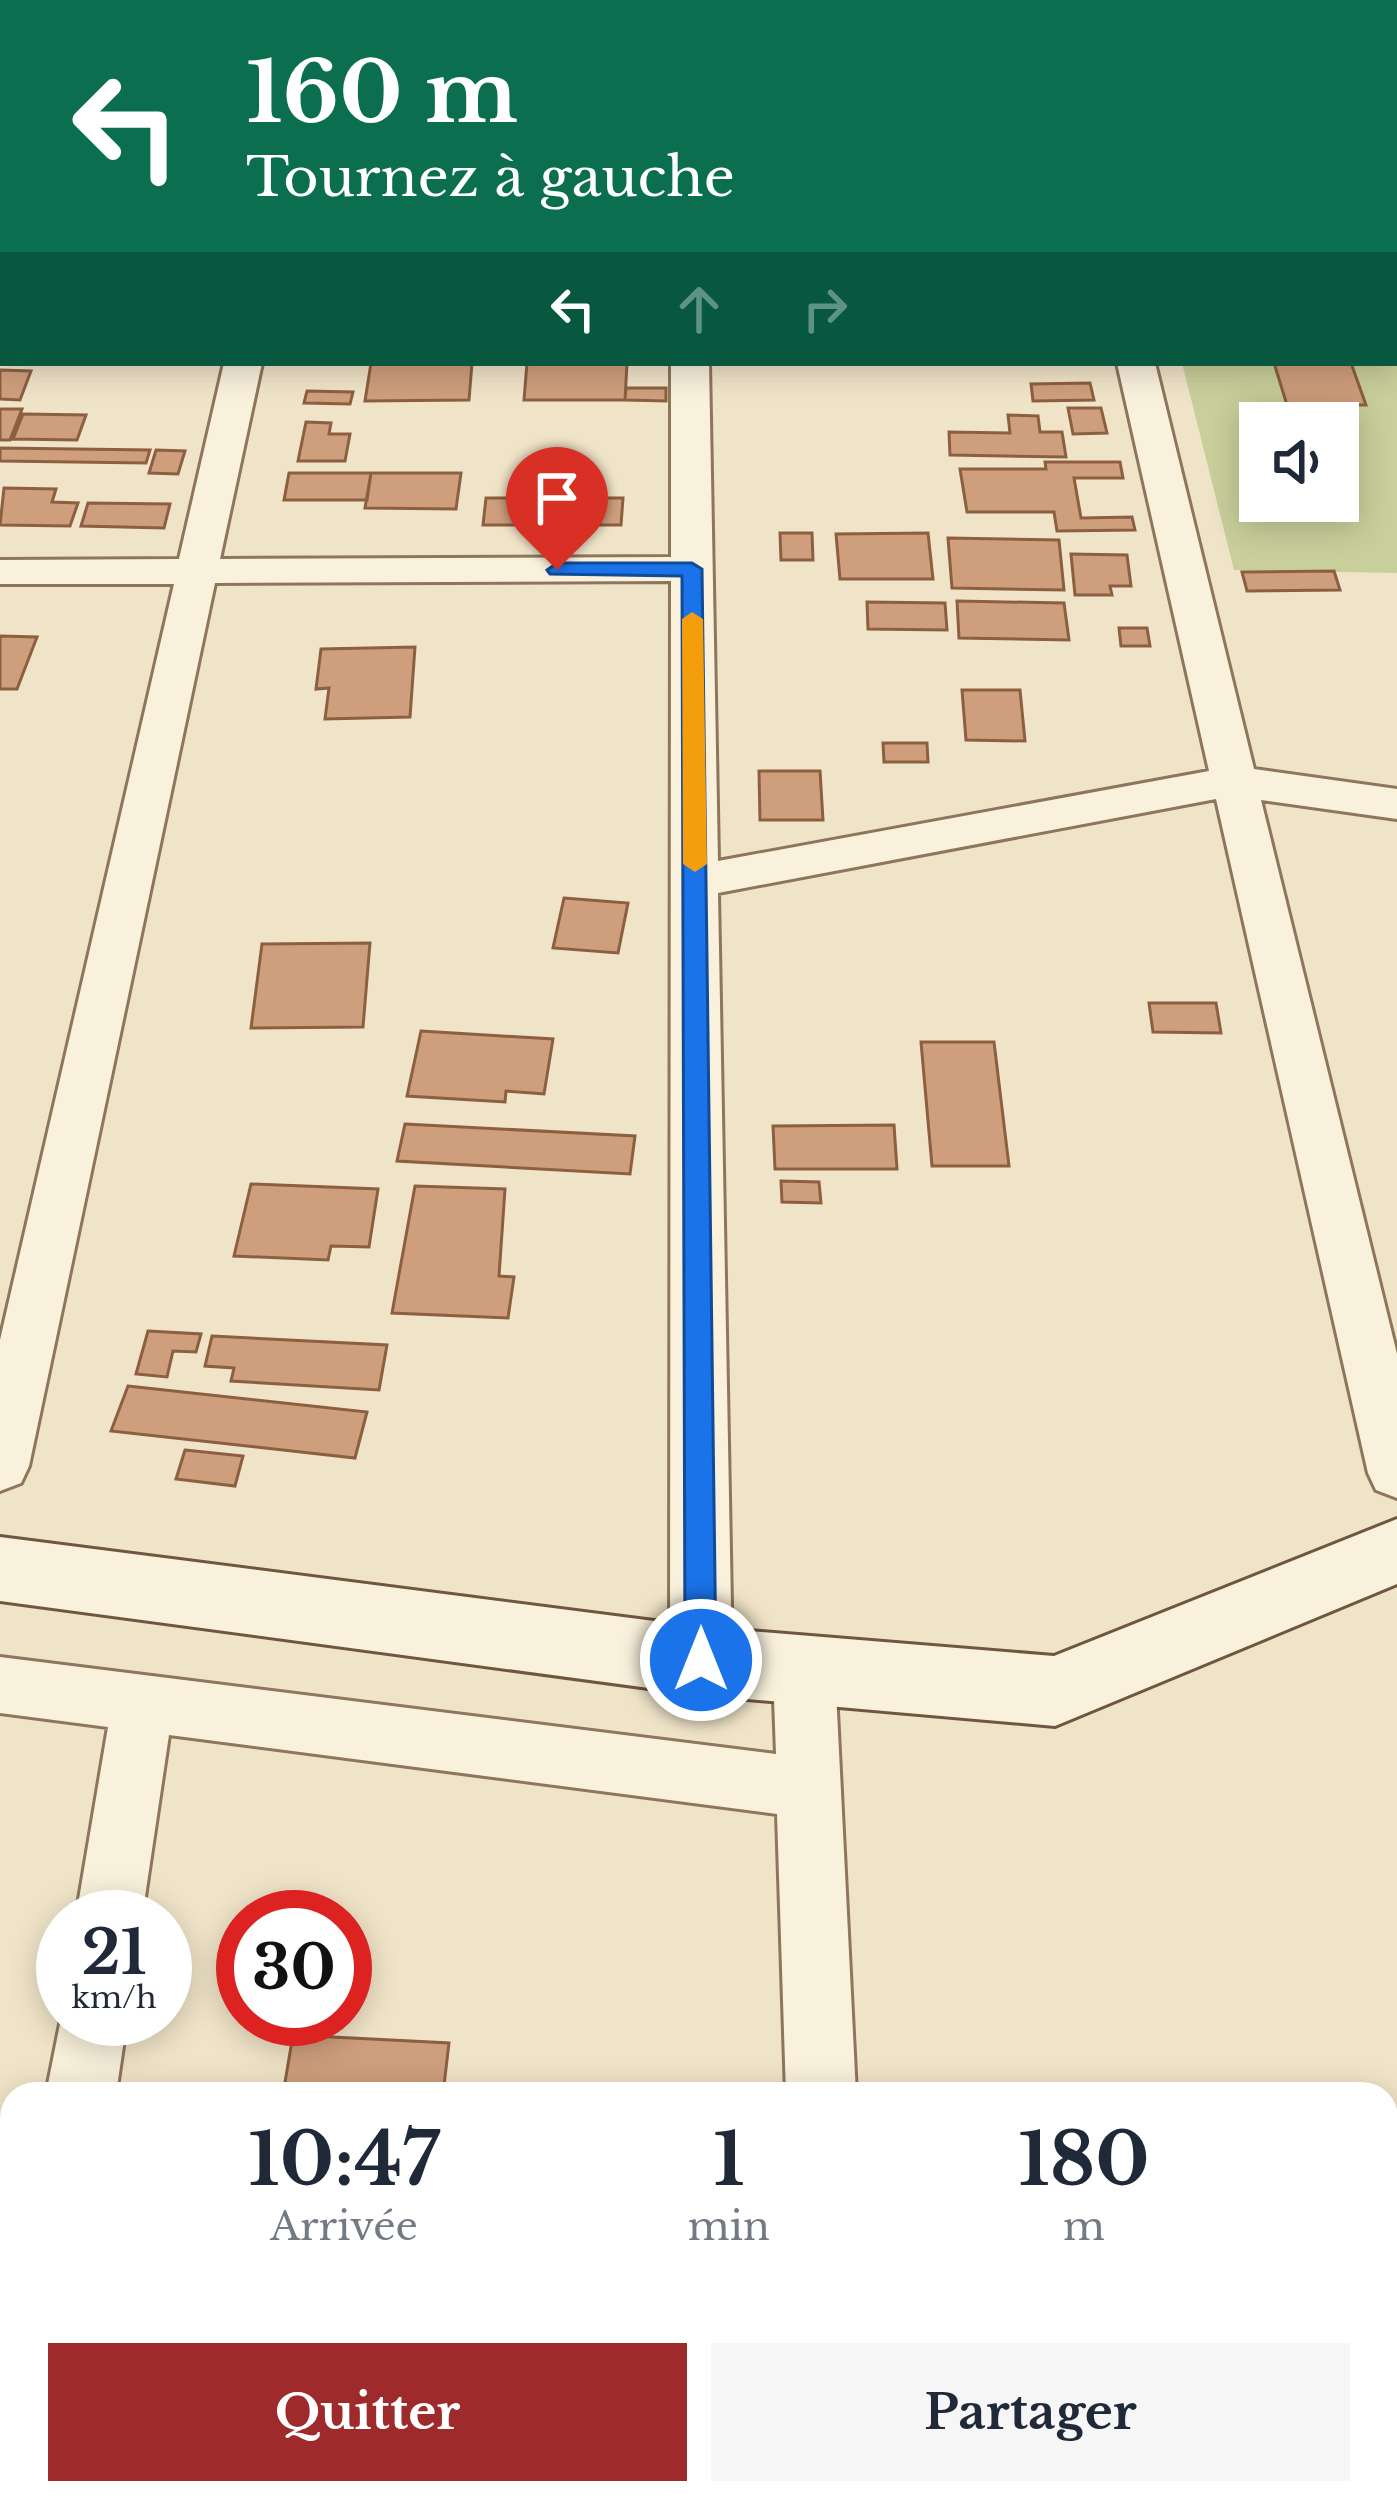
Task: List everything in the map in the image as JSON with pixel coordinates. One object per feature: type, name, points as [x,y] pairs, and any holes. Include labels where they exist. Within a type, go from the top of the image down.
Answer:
[{"type":"main road","points":[[0,1569],[701,1660],[1055,1690],[1397,1551]]},
{"type":"street","points":[[0,1466],[242,366]]},
{"type":"street","points":[[690,366],[701,1660]]},
{"type":"street","points":[[1137,366],[1397,1473]]},
{"type":"street","points":[[0,572],[692,569]]},
{"type":"street","points":[[695,880],[1235,782],[1397,804]]},
{"type":"street","points":[[804,1671],[821,2082]]},
{"type":"street","points":[[0,1685],[809,1788]]},
{"type":"street","points":[[113,1890],[143,1703]]},
{"type":"street","points":[[83,2082],[89,2046]]},
{"type":"green space","points":[[1183,366],[1397,366],[1397,573],[1234,570]]},
{"type":"building","points":[[371,366],[472,366],[469,400],[365,401]]},
{"type":"building","points":[[527,366],[627,366],[625,400],[524,400]]},
{"type":"building","points":[[1275,366],[1352,366],[1366,405],[1286,402]]},
{"type":"building","points":[[0,370],[31,371],[20,400],[0,399]]},
{"type":"building","points":[[1090,383],[1094,400],[1033,401],[1031,384]]},
{"type":"building","points":[[626,388],[666,388],[666,401],[625,400]]},
{"type":"building","points":[[307,391],[353,392],[350,404],[304,403]]},
{"type":"building","points":[[1068,408],[1101,408],[1107,433],[1073,434]]},
{"type":"building","points":[[0,409],[22,409],[10,440],[0,440]]},
{"type":"building","points":[[23,414],[86,415],[77,440],[13,439]]},
{"type":"building","points":[[1008,415],[1038,416],[1040,432],[1062,432],[1066,457],[950,455],[949,432],[1010,433]]},
{"type":"building","points":[[306,422],[331,423],[329,434],[350,434],[345,461],[298,461]]},
{"type":"building","points":[[0,448],[150,450],[146,463],[0,461]]},
{"type":"building","points":[[156,450],[185,451],[178,474],[149,473]]},
{"type":"building","points":[[1045,462],[1120,462],[1123,478],[1074,478],[1081,518],[1132,517],[1135,530],[1057,531],[1054,512],[967,512],[960,469],[1046,469]]},
{"type":"building","points":[[289,473],[371,473],[367,500],[284,500]]},
{"type":"building","points":[[371,473],[461,473],[456,509],[365,508]]},
{"type":"building","points":[[4,488],[56,489],[52,502],[78,503],[70,526],[0,525]]},
{"type":"building","points":[[486,498],[623,498],[621,525],[483,525]]},
{"type":"building","points":[[88,503],[170,504],[164,528],[81,526]]},
{"type":"building","points":[[780,533],[812,533],[813,560],[781,560]]},
{"type":"building","points":[[928,533],[933,579],[840,579],[836,534]]},
{"type":"building","points":[[948,538],[1059,540],[1064,590],[952,588]]},
{"type":"building","points":[[1071,554],[1127,555],[1131,586],[1110,586],[1112,595],[1075,595]]},
{"type":"building","points":[[1334,571],[1340,590],[1247,591],[1242,572]]},
{"type":"building","points":[[957,601],[1064,603],[1069,640],[959,638]]},
{"type":"building","points":[[867,602],[945,603],[947,630],[868,629]]},
{"type":"building","points":[[1119,628],[1147,628],[1150,646],[1121,646]]},
{"type":"building","points":[[0,636],[37,637],[17,689],[0,689]]},
{"type":"building","points":[[415,647],[410,717],[325,719],[329,688],[316,689],[321,649]]},
{"type":"building","points":[[962,690],[1020,690],[1025,741],[966,740]]},
{"type":"building","points":[[883,743],[927,743],[928,762],[884,762]]},
{"type":"building","points":[[759,771],[820,771],[823,820],[760,820]]},
{"type":"building","points":[[564,898],[628,903],[618,953],[553,948]]},
{"type":"building","points":[[370,943],[363,1027],[251,1028],[262,944]]},
{"type":"building","points":[[1149,1003],[1216,1003],[1221,1033],[1153,1032]]},
{"type":"building","points":[[421,1031],[553,1039],[544,1094],[506,1091],[505,1102],[407,1096]]},
{"type":"building","points":[[921,1042],[994,1042],[1009,1166],[932,1166]]},
{"type":"building","points":[[405,1124],[635,1136],[630,1174],[397,1161]]},
{"type":"building","points":[[894,1125],[897,1169],[775,1169],[773,1126]]},
{"type":"building","points":[[781,1181],[819,1182],[821,1203],[782,1202]]},
{"type":"building","points":[[251,1184],[378,1189],[369,1247],[331,1246],[328,1260],[234,1256]]},
{"type":"building","points":[[415,1186],[505,1189],[499,1276],[514,1277],[508,1318],[392,1313]]},
{"type":"building","points":[[148,1331],[201,1334],[196,1352],[173,1351],[167,1377],[136,1374]]},
{"type":"building","points":[[212,1336],[387,1345],[379,1390],[231,1381],[234,1368],[205,1366]]},
{"type":"building","points":[[128,1386],[367,1412],[355,1458],[111,1431]]},
{"type":"building","points":[[185,1450],[243,1456],[235,1486],[176,1479]]},
{"type":"building","points":[[372,2039],[449,2043],[444,2082],[285,2082],[291,2046],[372,2046]]},
{"type":"slow traffic","points":[[692,619],[695,864]]},
{"type":"route","points":[[557,570],[692,569],[701,1660]]}]
